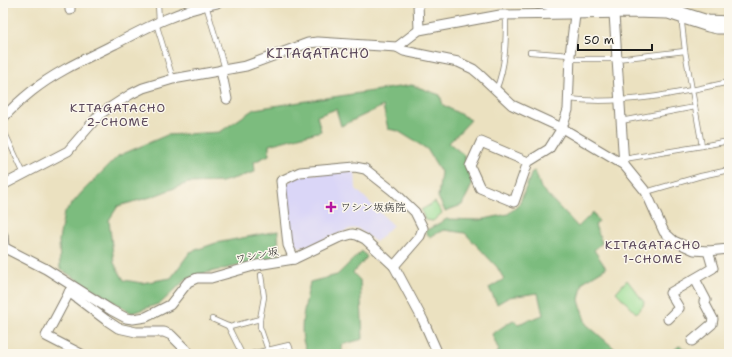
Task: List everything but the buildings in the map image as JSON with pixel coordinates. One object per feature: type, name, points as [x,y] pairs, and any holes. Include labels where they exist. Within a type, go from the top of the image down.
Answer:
[{"type":"street","points":[[3,118],[32,90],[52,77],[157,22],[194,6],[217,3]]},
{"type":"street","points":[[418,3],[419,30]]},
{"type":"street","points":[[537,3],[575,15],[668,14],[708,27],[729,29]]},
{"type":"street","points":[[397,47],[419,30],[500,15],[556,8],[598,5],[667,7],[708,20],[729,21]]},
{"type":"street","points":[[614,14],[624,162]]},
{"type":"street","points":[[528,162],[481,142],[470,166],[480,188],[514,202],[528,162],[549,149],[562,128],[568,110],[570,57],[575,15]]},
{"type":"street","points":[[3,185],[68,151],[100,114],[143,88],[172,79],[246,66],[308,43],[318,42],[397,47],[404,51],[464,64],[479,74],[512,105],[562,128],[624,162],[646,192],[664,232],[674,241],[694,250],[708,251],[729,249]]},
{"type":"street","points":[[223,69],[226,99]]},
{"type":"street","points":[[294,259],[288,245],[282,181],[300,172],[355,167],[365,169],[393,191],[415,212],[423,228],[420,236],[394,266]]},
{"type":"street","name":"ワシン坂","points":[[71,288],[126,318],[134,319],[146,317],[170,305],[188,282],[197,278],[211,278],[257,266],[294,259],[338,238],[352,234],[365,239],[394,266],[423,320],[438,354]]},
{"type":"street","points":[[3,235],[3,247],[46,269],[71,288],[106,320],[118,328],[136,332],[164,332],[171,335],[190,354]]},
{"type":"street","points":[[668,319],[678,308],[670,293],[713,268],[708,251]]},
{"type":"street","points":[[692,341],[712,324],[713,319],[704,302],[706,300],[695,279]]},
{"type":"street","points":[[71,288],[46,336],[80,354]]},
{"type":"lane","points":[[158,3],[157,22],[172,79]]},
{"type":"lane","points":[[206,5],[223,69]]},
{"type":"lane","points":[[496,90],[501,77],[506,39],[506,15]]},
{"type":"lane","points":[[683,19],[682,24],[685,51],[702,146]]},
{"type":"lane","points":[[530,52],[570,57],[617,59],[685,51]]},
{"type":"lane","points":[[568,99],[620,101],[692,90],[729,82]]},
{"type":"lane","points":[[621,121],[695,107]]},
{"type":"lane","points":[[3,129],[24,174]]},
{"type":"lane","points":[[624,162],[729,141]]},
{"type":"lane","points":[[646,192],[701,176],[729,170]]},
{"type":"lane","points":[[261,274],[264,297],[260,327],[265,352]]},
{"type":"lane","points":[[212,318],[230,327],[260,319]]},
{"type":"lane","points":[[228,326],[242,354]]},
{"type":"lane","points":[[252,354],[289,345],[292,354]]},
{"type":"shaded area","name":"ワシン坂病院","points":[[355,170],[356,189],[393,225],[376,242],[357,228],[350,229],[310,245],[300,247],[292,243],[285,184],[301,175]]},
{"type":"green space","points":[[412,85],[440,95],[443,105],[471,120],[449,143],[464,155],[472,185],[462,205],[445,211],[438,197],[441,172],[427,149],[398,131],[388,129],[383,106],[341,126],[336,109],[317,116],[321,131],[269,145],[269,155],[254,162],[255,172],[222,182],[188,183],[151,197],[118,206],[109,220],[114,263],[124,280],[142,283],[171,278],[190,252],[216,243],[278,231],[279,257],[205,273],[186,279],[161,303],[132,313],[60,269],[59,240],[64,213],[83,191],[118,156],[167,135],[220,132],[254,109]]},
{"type":"green space","points":[[535,171],[541,188],[578,227],[593,212],[599,222],[595,225],[602,243],[594,250],[606,268],[583,282],[579,300],[586,324],[621,354],[495,354],[499,351],[492,334],[513,320],[518,324],[543,315],[538,293],[509,297],[497,304],[489,288],[504,279],[497,267],[465,233],[444,230],[429,237],[425,231],[447,219],[480,220],[508,214],[519,205],[532,172]]},
{"type":"green space","points":[[435,202],[442,213],[433,221],[425,220],[421,210]]},
{"type":"green space","points":[[362,251],[367,257],[353,273],[360,280],[363,339],[341,345],[343,354],[309,354],[305,346],[302,329],[304,309],[310,282],[337,275]]},
{"type":"green space","points":[[627,280],[644,302],[643,306],[636,313],[616,292]]},
{"type":"green space","points":[[679,346],[695,354],[670,354]]},
{"type":"place","name":"ワシン坂病院","points":[[331,207]]},
{"type":"district","name":"KITAGATACHO","points":[[318,53]]},
{"type":"district","name":"KITAGATACHO 2-CHOME","points":[[118,115]]},
{"type":"district","name":"KITAGATACHO 1-CHOME","points":[[653,252]]}]
